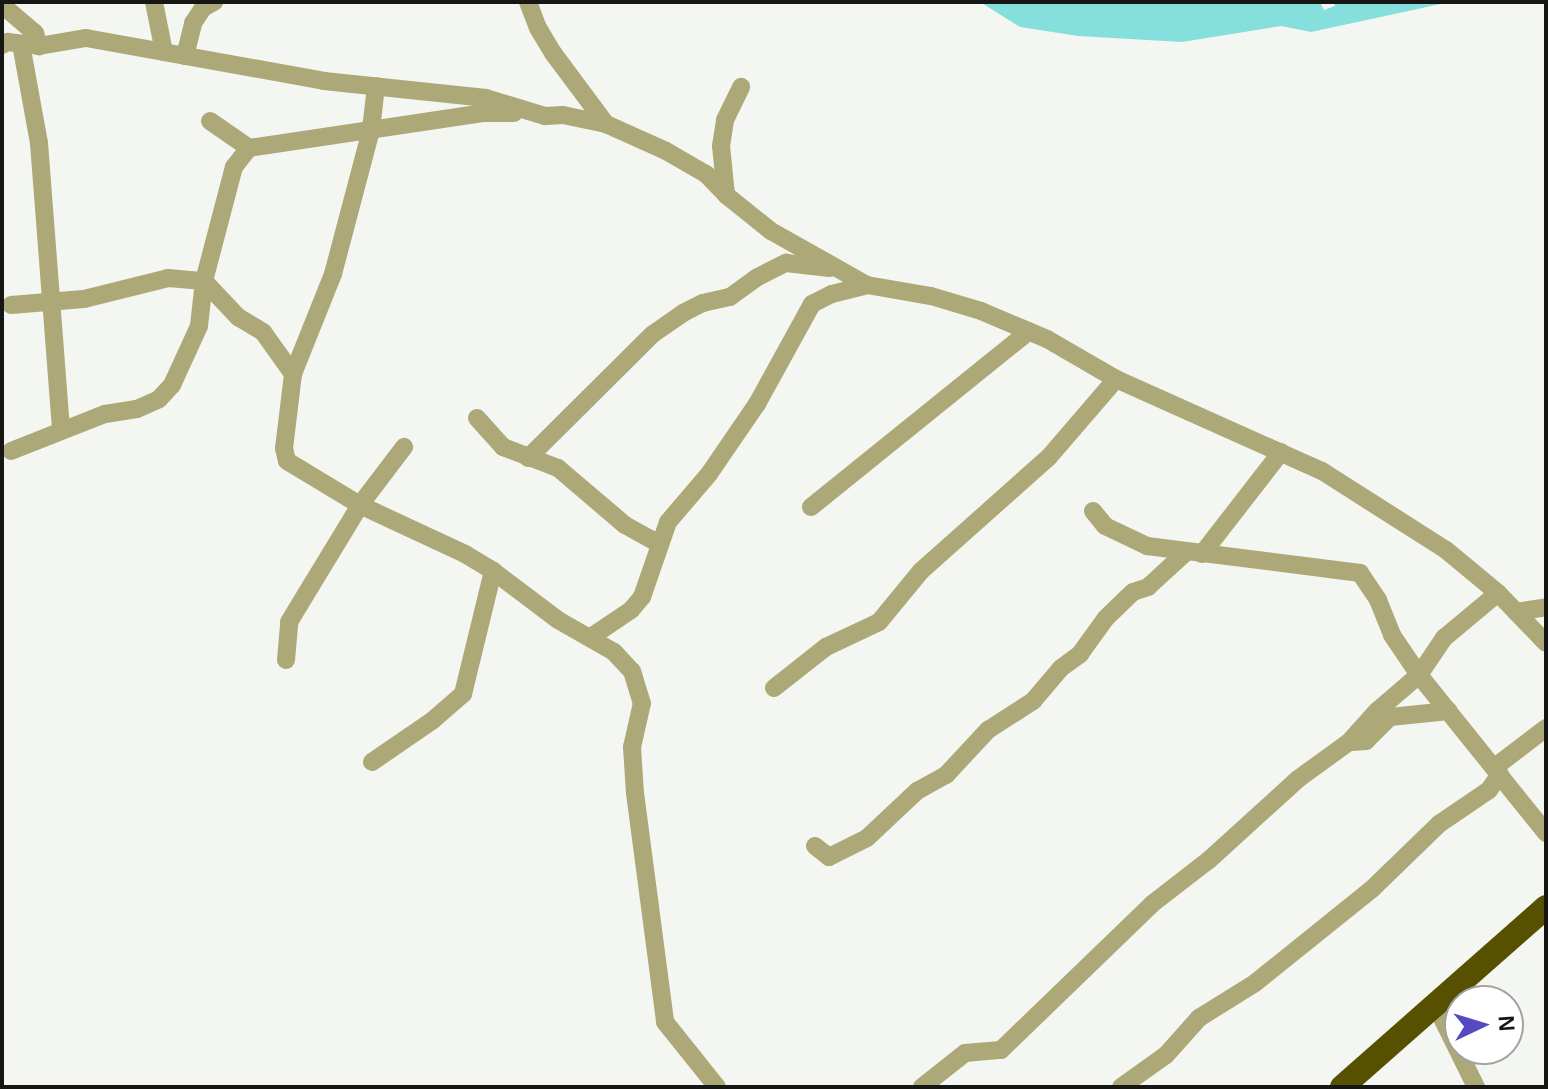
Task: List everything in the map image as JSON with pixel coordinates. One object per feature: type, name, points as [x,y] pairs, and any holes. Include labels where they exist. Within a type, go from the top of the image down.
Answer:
[{"type":"highway","points":[[1342,1087],[1546,907]]},
{"type":"street","points":[[154,2],[164,52]]},
{"type":"street","points":[[185,56],[193,23],[203,8],[214,2]]},
{"type":"street","points":[[528,2],[538,28],[553,53],[606,124]]},
{"type":"street","points":[[2,5],[35,33],[30,45],[61,429]]},
{"type":"street","points":[[2,45],[8,42],[30,45],[86,38],[324,81],[486,98],[545,116]]},
{"type":"street","points":[[376,86],[371,130],[333,274],[293,374],[284,448],[287,461],[360,505],[493,571],[558,620],[614,652],[639,684],[642,703],[632,747],[635,793],[665,1022],[717,1087]]},
{"type":"street","points":[[726,195],[721,146],[725,120],[741,87]]},
{"type":"street","points":[[210,121],[249,148],[484,113],[563,115],[606,124],[666,151],[706,174],[726,195],[771,231],[867,285],[931,296],[1029,331],[1116,379],[1322,471],[1446,550],[1498,593],[1546,643]]},
{"type":"street","points":[[11,451],[105,414],[137,409],[159,399],[172,385],[199,326],[204,281],[234,167],[249,148]]},
{"type":"street","points":[[528,458],[653,334],[683,313],[703,303],[730,297],[756,278],[786,263],[837,269]]},
{"type":"street","points":[[11,305],[84,299],[168,278],[204,281],[238,317],[263,332],[293,374]]},
{"type":"street","points":[[591,637],[631,610],[642,597],[658,543],[668,522],[709,474],[757,404],[812,304],[832,294],[867,285]]},
{"type":"street","points":[[811,507],[1029,331]]},
{"type":"street","points":[[774,688],[826,647],[879,622],[921,571],[1049,457],[1116,379]]},
{"type":"street","points":[[477,418],[503,447],[558,468],[625,525],[658,543]]},
{"type":"street","points":[[286,660],[289,622],[360,505],[404,447]]},
{"type":"street","points":[[815,846],[829,857],[867,838],[917,791],[946,775],[988,730],[1033,701],[1061,668],[1080,654],[1106,618],[1133,592],[1148,587],[1194,553],[1281,452]]},
{"type":"street","points":[[1093,511],[1105,526],[1124,538],[1147,546],[1360,573],[1378,600],[1392,635],[1419,675],[1546,833]]},
{"type":"street","points":[[372,762],[433,720],[463,694],[493,571]]},
{"type":"street","points":[[922,1087],[965,1053],[1001,1050],[1152,904],[1209,860],[1298,779],[1349,742],[1377,711],[1419,675],[1444,638],[1498,593]]},
{"type":"street","points":[[1516,612],[1546,607]]},
{"type":"street","points":[[1349,742],[1366,741],[1390,717],[1449,711]]},
{"type":"street","points":[[1121,1087],[1166,1055],[1199,1018],[1255,983],[1373,888],[1439,824],[1489,790],[1497,771],[1546,728]]},
{"type":"street","points":[[1435,1004],[1476,1087]]},
{"type":"water","points":[[980,2],[1320,2],[1324,10],[1335,6],[1334,2],[1450,2],[1311,32],[1281,26],[1182,42],[1078,36],[1020,27]]}]
